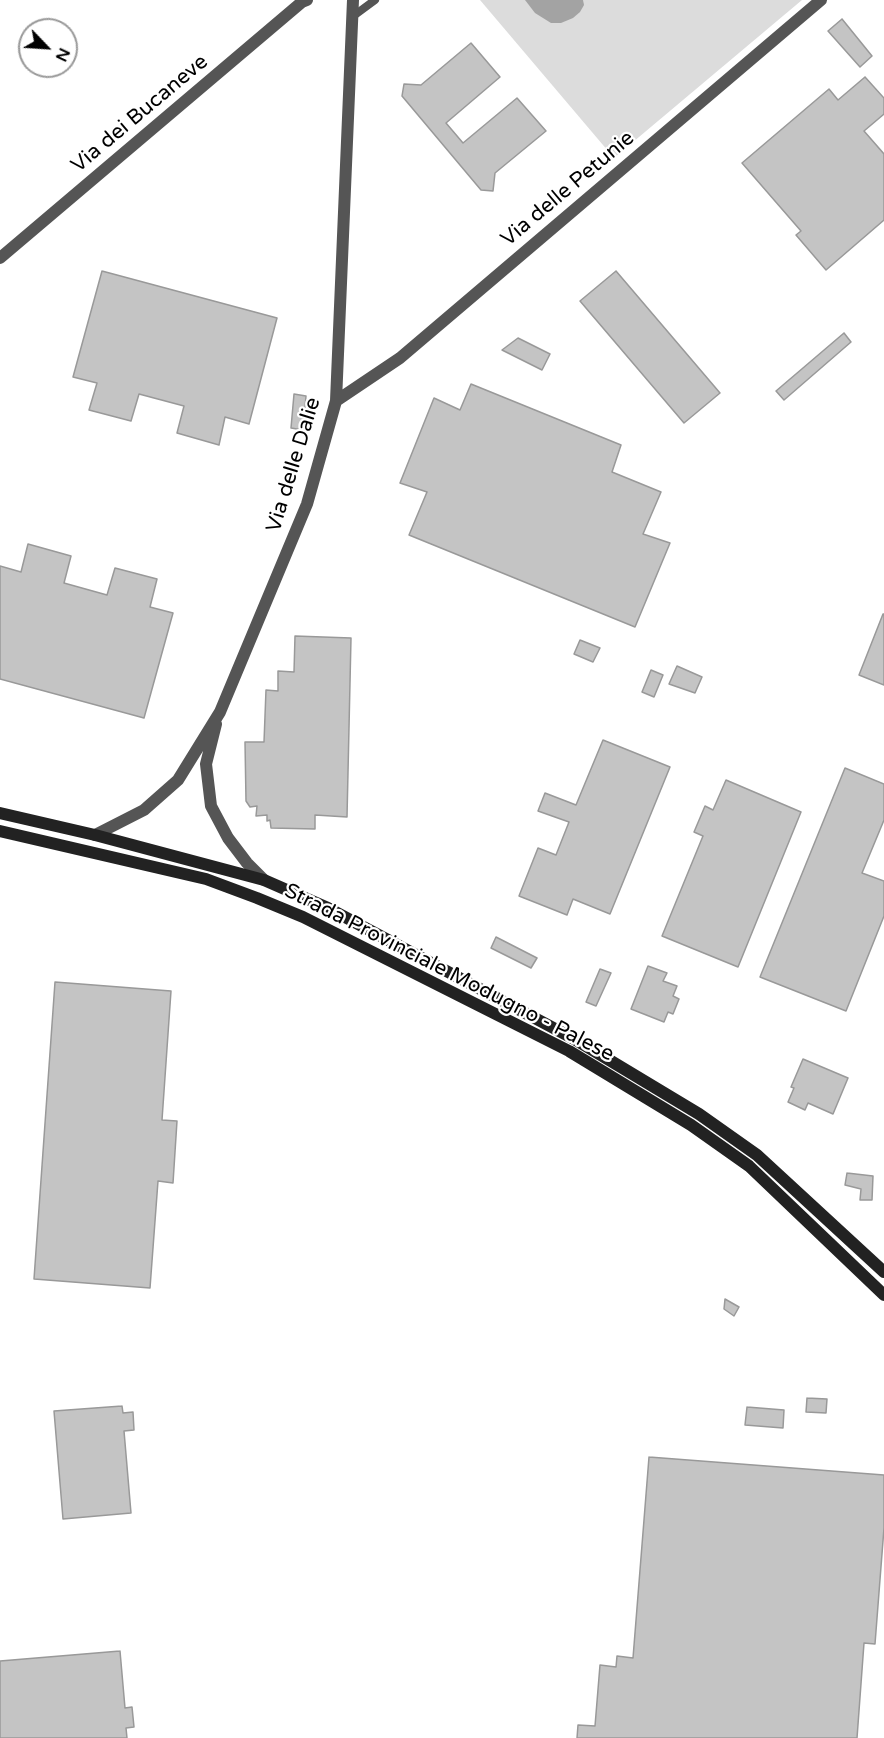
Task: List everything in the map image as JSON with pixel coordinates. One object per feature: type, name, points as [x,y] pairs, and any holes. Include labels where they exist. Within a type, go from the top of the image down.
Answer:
[{"type":"main road","name":"Strada Provinciale Modugno - Palese","points":[[0,813],[95,835],[264,880],[328,908],[576,1040],[699,1113],[757,1155],[884,1272]]},
{"type":"main road","name":"Strada Provinciale Modugno - Palese","points":[[0,831],[206,879],[257,898],[303,917],[569,1052],[691,1125],[749,1166],[884,1295]]},
{"type":"street","name":"Via dei Bucaneve","points":[[0,258],[307,0]]},
{"type":"street","name":"Via delle Dalie","points":[[95,835],[144,810],[178,780],[220,712],[307,504],[336,401],[353,0]]},
{"type":"street","name":"Via delle Petunie","points":[[336,401],[400,358],[821,0]]},
{"type":"street","points":[[220,712],[206,764],[211,806],[228,838],[247,863],[264,880]]},
{"type":"lane","points":[[352,17],[375,0]]},
{"type":"shaded area","points":[[480,0],[802,0],[614,158]]},
{"type":"shaded area","points":[[525,0],[583,0],[584,5],[573,18],[561,23],[551,23],[535,13]]},
{"type":"building","points":[[842,19],[872,56],[860,67],[828,31]]},
{"type":"building","points":[[471,43],[500,77],[446,123],[463,143],[517,98],[546,131],[495,173],[493,191],[481,190],[402,96],[404,84],[421,85]]},
{"type":"building","points":[[865,77],[884,98],[884,114],[864,131],[884,154],[884,220],[826,270],[796,235],[801,231],[742,163],[829,89],[838,100]]},
{"type":"building","points":[[102,271],[277,318],[249,424],[225,417],[219,445],[177,433],[184,406],[139,394],[131,421],[89,410],[97,383],[73,377]]},
{"type":"building","points":[[616,271],[720,393],[684,423],[580,301]]},
{"type":"building","points":[[844,333],[851,342],[784,400],[776,391]]},
{"type":"building","points":[[518,338],[550,354],[542,370],[502,350]]},
{"type":"building","points":[[471,384],[621,445],[612,472],[661,492],[643,534],[670,543],[635,627],[409,535],[427,492],[400,483],[434,398],[460,410]]},
{"type":"building","points":[[294,394],[306,396],[303,430],[291,428]]},
{"type":"building","points":[[28,544],[71,556],[64,583],[107,595],[115,568],[157,579],[150,607],[173,613],[144,718],[0,679],[0,566],[21,572]]},
{"type":"building","points":[[884,614],[884,685],[859,675]]},
{"type":"building","points":[[295,636],[351,638],[347,817],[315,815],[315,829],[271,828],[267,815],[256,816],[257,806],[250,807],[246,801],[245,742],[264,742],[266,690],[278,691],[278,671],[294,672]]},
{"type":"building","points":[[580,640],[600,648],[593,662],[574,654]]},
{"type":"building","points":[[677,666],[702,677],[695,693],[669,684]]},
{"type":"building","points":[[651,670],[663,675],[654,697],[642,692]]},
{"type":"building","points":[[603,740],[670,767],[610,914],[573,899],[567,915],[519,896],[538,848],[556,855],[569,822],[538,811],[545,793],[576,805]]},
{"type":"building","points":[[845,768],[884,784],[884,820],[862,873],[884,881],[884,916],[846,1011],[760,977]]},
{"type":"building","points":[[726,780],[801,812],[738,967],[662,936],[703,836],[694,832],[705,806],[713,810]]},
{"type":"building","points":[[496,937],[537,958],[531,968],[491,948]]},
{"type":"building","points":[[648,966],[667,973],[663,981],[677,986],[673,996],[679,999],[673,1014],[668,1012],[664,1022],[631,1009]]},
{"type":"building","points":[[600,969],[611,973],[596,1006],[586,1002]]},
{"type":"building","points":[[55,982],[171,991],[162,1120],[177,1121],[173,1183],[158,1181],[150,1288],[34,1279]]},
{"type":"building","points":[[803,1059],[848,1078],[833,1114],[808,1103],[805,1110],[788,1102],[794,1088],[791,1087]]},
{"type":"building","points":[[847,1173],[873,1176],[872,1200],[860,1200],[861,1189],[845,1185]]},
{"type":"building","points":[[725,1299],[739,1307],[734,1316],[724,1309]]},
{"type":"building","points":[[807,1398],[827,1399],[826,1413],[806,1412]]},
{"type":"building","points":[[122,1406],[123,1413],[133,1412],[134,1430],[124,1431],[131,1513],[63,1519],[54,1411]]},
{"type":"building","points":[[747,1407],[784,1410],[783,1428],[745,1425]]},
{"type":"building","points":[[649,1457],[884,1475],[884,1528],[875,1644],[864,1643],[857,1738],[577,1738],[578,1725],[595,1726],[600,1665],[616,1667],[617,1656],[633,1658]]},
{"type":"building","points":[[120,1651],[125,1708],[132,1707],[134,1727],[126,1728],[127,1738],[0,1738],[0,1661]]}]
